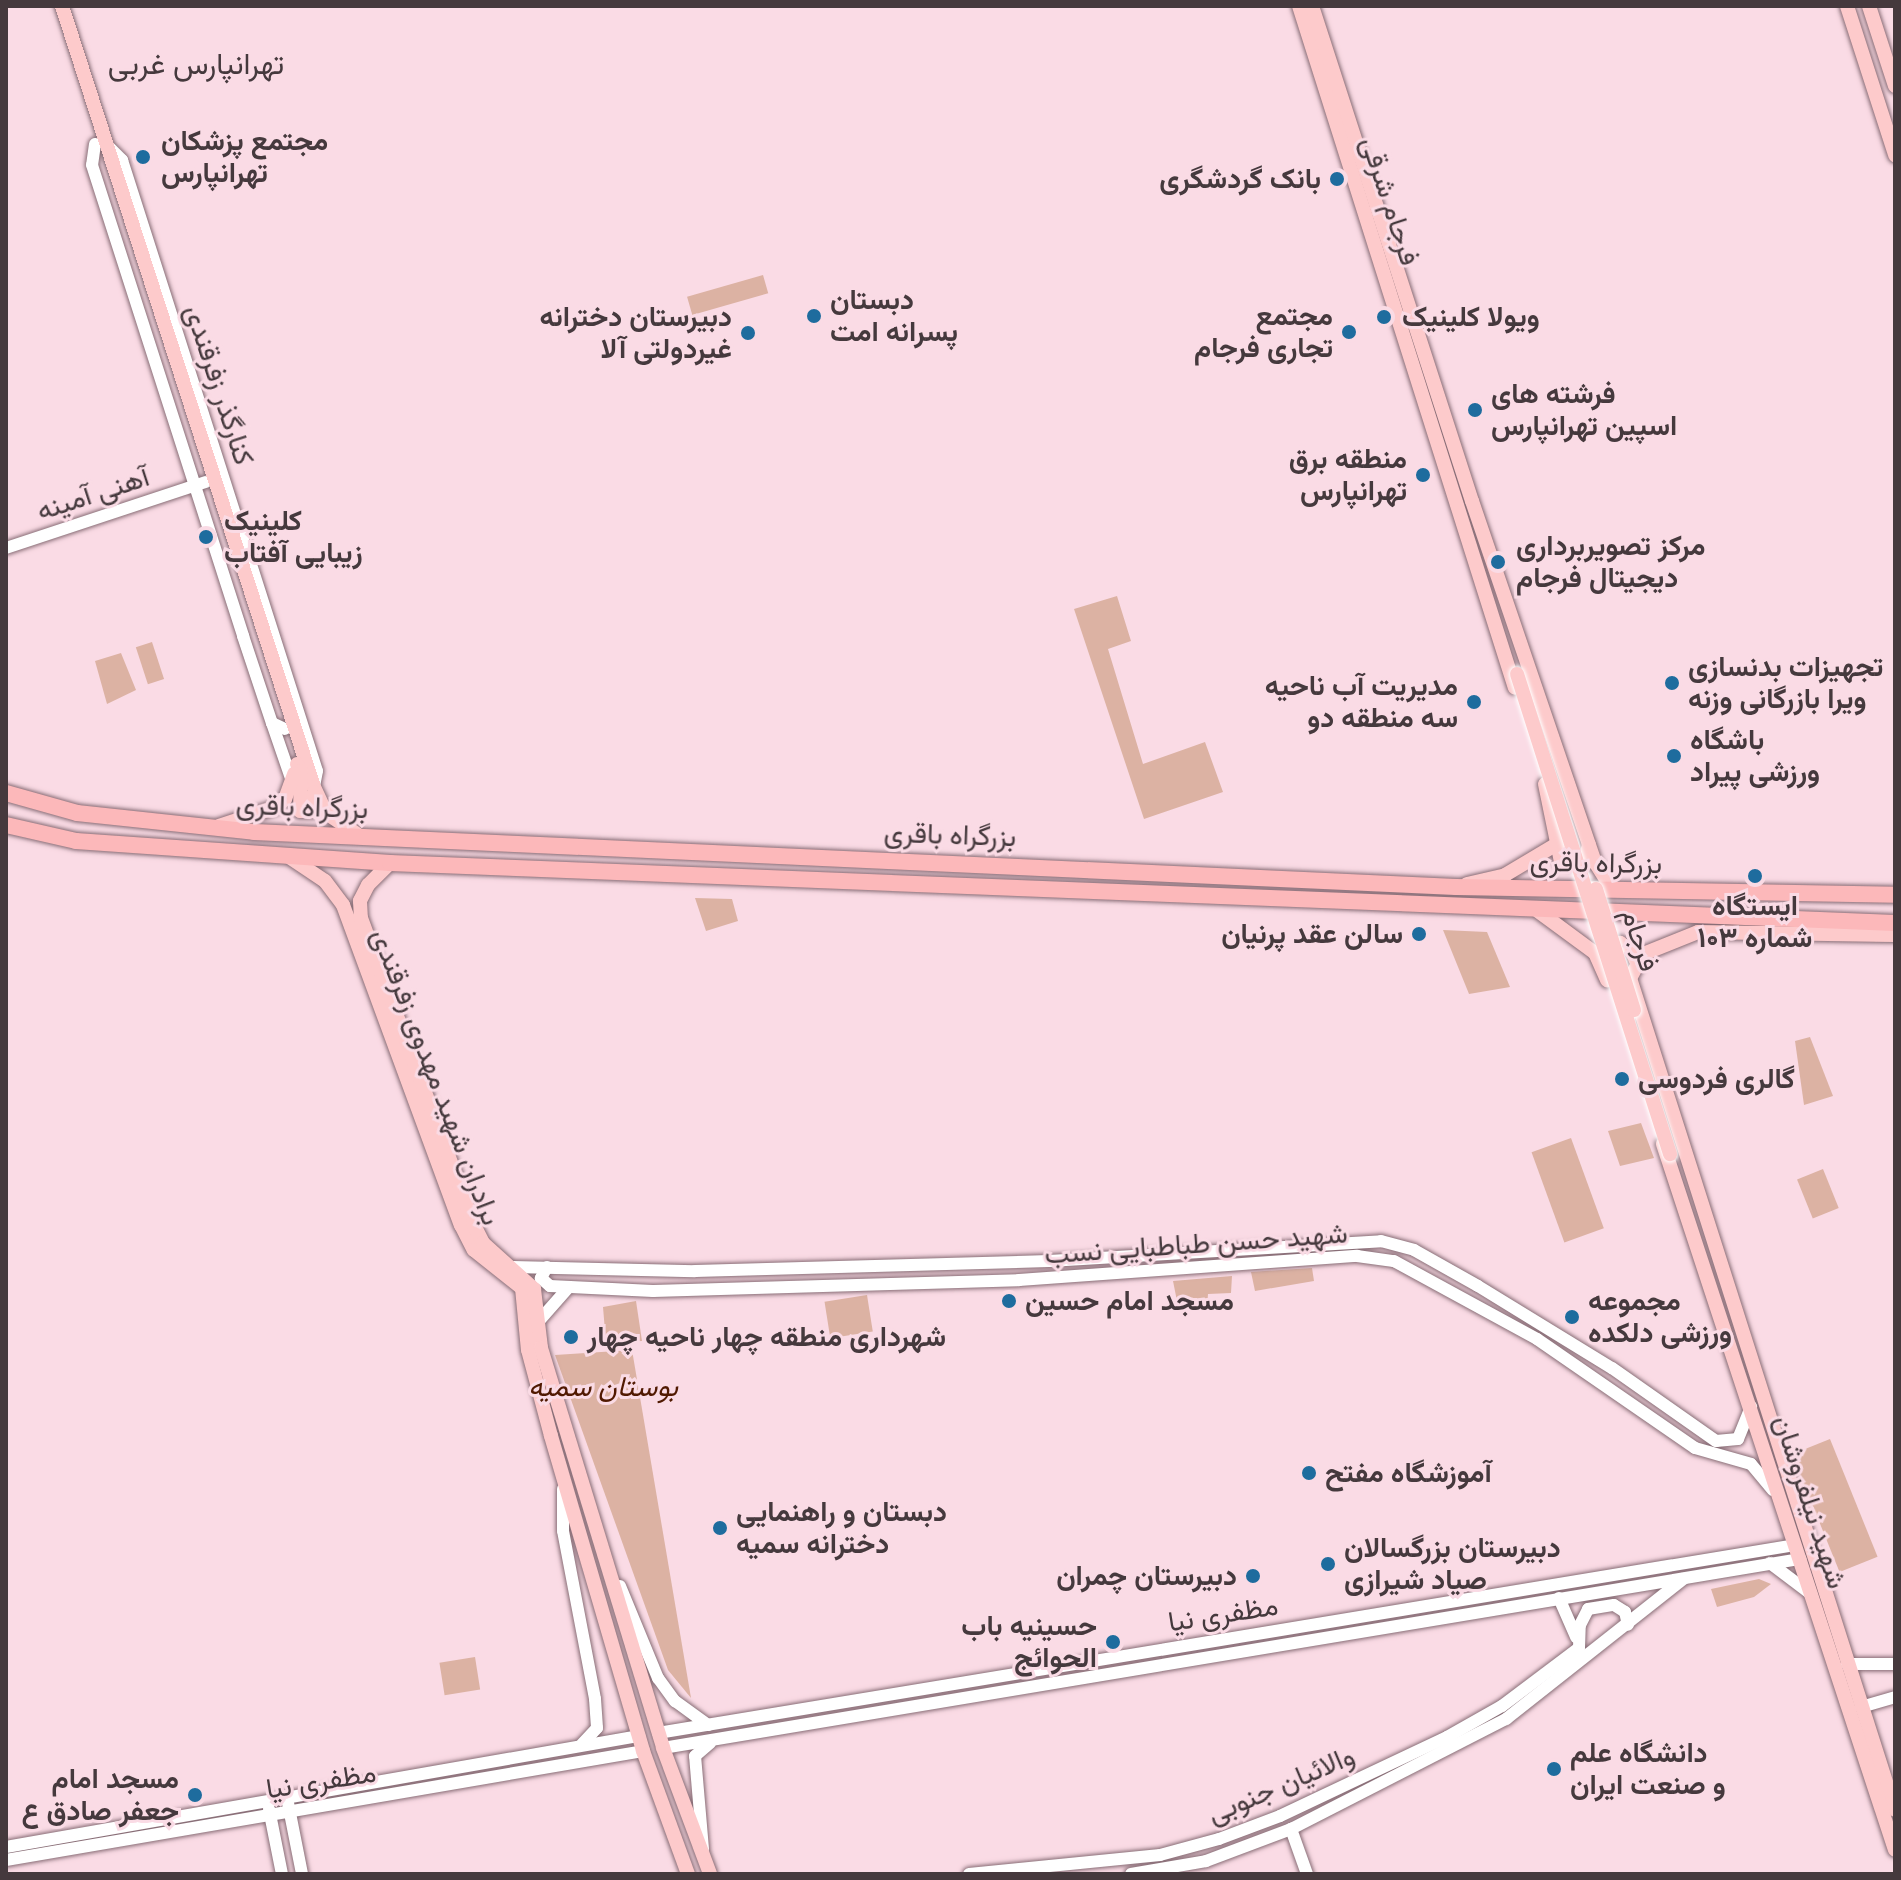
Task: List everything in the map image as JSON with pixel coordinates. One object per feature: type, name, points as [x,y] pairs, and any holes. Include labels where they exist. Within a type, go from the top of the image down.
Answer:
[{"type":"highway","name":"بزرگراه باقری","points":[[6,793],[77,813],[205,829],[1096,867],[1456,887],[1888,895]]},
{"type":"highway","name":"بزرگراه باقری","points":[[6,825],[76,841],[390,863],[1887,923]]},
{"type":"highway","points":[[1057,892],[1064,879],[1059,866]]},
{"type":"highway","points":[[1096,867],[1089,880],[1096,893]]},
{"type":"highway","points":[[1837,923],[1846,909],[1840,894]]},
{"type":"highway","points":[[1887,923],[1872,908],[1888,895]]},
{"type":"main road","points":[[53,6],[314,787],[326,813],[360,836]]},
{"type":"main road","points":[[62,6],[99,143]]},
{"type":"main road","name":"فرجام شرقی","points":[[1299,6],[1442,428],[1519,635]]},
{"type":"main road","name":"فرجام شرقی","points":[[1312,6],[1442,428],[1501,641]]},
{"type":"main road","points":[[1847,6],[1895,155]]},
{"type":"main road","points":[[1869,6],[1895,86]]},
{"type":"main road","points":[[210,481],[278,726],[295,774],[297,803],[306,814],[315,805],[314,787]]},
{"type":"main road","name":"آهنی آمینه","points":[[6,548],[210,481]]},
{"type":"main road","points":[[1519,635],[1599,872],[1612,889]]},
{"type":"main road","name":"فرجام","points":[[1519,635],[1521,673]]},
{"type":"main road","points":[[1501,641],[1550,799],[1561,862],[1576,867],[1589,860],[1589,844]]},
{"type":"main road","name":"فرجام","points":[[1501,641],[1521,673],[1674,1153],[1673,1171]]},
{"type":"main road","points":[[205,829],[265,813],[285,799],[295,774]]},
{"type":"main road","points":[[1456,887],[1505,875],[1557,844]]},
{"type":"main road","name":"برادران شهید مهدوی زفرقندی","points":[[288,856],[325,881],[343,905],[461,1225],[474,1250],[524,1293],[528,1350],[563,1482],[626,1680],[643,1751],[688,1874]]},
{"type":"main road","name":"برادران شهید مهدوی زفرقندی","points":[[390,863],[360,901],[361,918],[473,1223],[483,1243],[534,1289],[541,1348],[644,1678],[658,1733],[710,1874]]},
{"type":"main road","points":[[343,905],[346,894],[360,901]]},
{"type":"main road","points":[[1538,911],[1579,937],[1603,966],[1673,1171]]},
{"type":"main road","points":[[1603,966],[1604,951],[1614,943],[1627,946],[1636,961],[1658,945],[1698,932],[1895,935]]},
{"type":"main road","name":"شهید نیلفروشان","points":[[1636,961],[1630,978],[1804,1551],[1847,1664],[1855,1709],[1895,1850]]},
{"type":"main road","name":"فرجام","points":[[1674,1153],[1689,1168]]},
{"type":"main road","name":"شهید نیلفروشان","points":[[1673,1171],[1752,1404],[1786,1517],[1804,1551],[1811,1594],[1895,1810]]},
{"type":"main road","name":"شهید حسن طباطبایی نسب","points":[[513,1267],[699,1271],[1049,1261],[1381,1241],[1414,1250],[1478,1286],[1656,1400],[1706,1436],[1724,1443],[1743,1434],[1752,1404]]},
{"type":"main road","name":"شهید حسن طباطبایی نسب","points":[[568,1288],[1019,1280],[1357,1256],[1394,1261],[1431,1278],[1537,1339],[1695,1448],[1751,1464],[1770,1482],[1786,1517]]},
{"type":"main road","points":[[547,1267],[541,1275],[544,1284],[568,1288]]},
{"type":"main road","points":[[538,1322],[568,1288]]},
{"type":"main road","points":[[1649,1416],[1658,1408],[1656,1400]]},
{"type":"main road","points":[[563,1482],[563,1531],[595,1699],[597,1728],[593,1738],[578,1747]]},
{"type":"main road","points":[[601,1542],[658,1678],[675,1701],[708,1725]]},
{"type":"main road","name":"مظفری نیا","points":[[658,1733],[1724,1556],[1804,1551]]},
{"type":"main road","name":"مظفری نیا","points":[[663,1748],[1770,1563],[1804,1551]]},
{"type":"main road","points":[[1724,1556],[1730,1566],[1726,1570]]},
{"type":"main road","points":[[1770,1563],[1811,1594]]},
{"type":"main road","name":"والائیان جنوبی","points":[[1131,1874],[1206,1861],[1287,1830],[1504,1712],[1628,1625],[1686,1577]]},
{"type":"main road","points":[[1559,1598],[1579,1648]]},
{"type":"main road","points":[[1579,1648],[1580,1625],[1588,1609],[1614,1605],[1651,1606]]},
{"type":"main road","points":[[1614,1605],[1625,1612],[1628,1625]]},
{"type":"main road","name":"والائیان جنوبی","points":[[969,1874],[1083,1869],[1160,1855],[1280,1816],[1504,1712],[1579,1648]]},
{"type":"main road","points":[[1153,1650],[1153,1666]]},
{"type":"main road","points":[[1847,1664],[1895,1664]]},
{"type":"main road","points":[[626,1680],[640,1696],[644,1678]]},
{"type":"main road","points":[[1855,1709],[1895,1697]]},
{"type":"main road","points":[[639,1736],[658,1733]]},
{"type":"main road","name":"مظفری نیا","points":[[6,1860],[639,1736]]},
{"type":"main road","points":[[703,1856],[695,1756],[718,1739]]},
{"type":"main road","points":[[643,1751],[663,1748]]},
{"type":"main road","name":"مظفری نیا","points":[[288,1804],[643,1751]]},
{"type":"main road","points":[[288,1804],[302,1874]]},
{"type":"main road","points":[[269,1808],[282,1874]]},
{"type":"main road","name":"مظفری نیا","points":[[6,1847],[269,1808]]},
{"type":"main road","points":[[1280,1816],[1307,1874]]},
{"type":"green space","points":[[763,275],[768,293],[692,315],[687,297]]},
{"type":"green space","points":[[1117,596],[1131,641],[1108,649],[1143,764],[1205,742],[1223,792],[1144,819],[1074,609]]},
{"type":"green space","points":[[152,642],[164,679],[148,684],[136,647]]},
{"type":"green space","points":[[121,653],[136,690],[107,704],[95,661]]},
{"type":"green space","points":[[695,898],[732,899],[738,921],[706,931]]},
{"type":"green space","points":[[1443,930],[1487,932],[1510,987],[1469,994]]},
{"type":"green space","points":[[1810,1037],[1833,1096],[1804,1105],[1795,1041]]},
{"type":"green space","points":[[1641,1123],[1654,1158],[1620,1166],[1608,1131]]},
{"type":"green space","points":[[1571,1138],[1604,1228],[1564,1243],[1532,1152]]},
{"type":"green space","points":[[1823,1169],[1839,1208],[1813,1218],[1797,1179]]},
{"type":"green space","points":[[1312,1268],[1314,1281],[1255,1291],[1251,1272]]},
{"type":"green space","points":[[1232,1276],[1231,1293],[1208,1294],[1207,1308],[1179,1311],[1173,1281]]},
{"type":"green space","points":[[867,1295],[873,1332],[830,1338],[825,1302]]},
{"type":"green space","points":[[636,1301],[642,1341],[606,1343],[603,1307]]},
{"type":"green space","name":"بوستان سمیه","points":[[632,1350],[691,1698],[668,1670],[555,1355]]},
{"type":"green space","points":[[1830,1439],[1878,1557],[1840,1572],[1792,1454]]},
{"type":"green space","points":[[1759,1579],[1771,1584],[1754,1597],[1717,1607],[1711,1589]]},
{"type":"green space","points":[[475,1657],[480,1690],[445,1695],[439,1663]]},
{"type":"place","name":"مجتمع پزشکان تهرانپارس","points":[[143,157]]},
{"type":"place","name":"بانک گردشگری","points":[[1337,179]]},
{"type":"place","name":"دبستان پسرانه امت","points":[[814,316]]},
{"type":"place","name":"ویولا کلینیک","points":[[1384,317]]},
{"type":"place","name":"مجتمع تجاری فرجام","points":[[1349,332]]},
{"type":"place","name":"دبيرستان دخترانه غيردولتی آلا","points":[[748,333]]},
{"type":"place","name":"فرشته های اسپین تهرانپارس","points":[[1475,410]]},
{"type":"place","name":"منطقه برق تهرانپارس","points":[[1423,475]]},
{"type":"place","name":"کلینیک زیبایی آفتاب","points":[[206,537]]},
{"type":"place","name":"مرکز تصویربرداری دیجیتال فرجام","points":[[1498,562]]},
{"type":"place","name":"تجهیزات بدنسازی ویرا بازرگانی وزنه","points":[[1672,683]]},
{"type":"place","name":"مدیریت آب ناحیه سه منطقه دو","points":[[1474,702]]},
{"type":"place","name":"باشگاه ورزشی پیراد","points":[[1674,756]]},
{"type":"place","name":"ایستگاه شماره ۱۰۳","points":[[1755,876]]},
{"type":"place","name":"سالن عقد پرنیان","points":[[1419,934]]},
{"type":"place","name":"گالری فردوسی","points":[[1622,1079]]},
{"type":"place","name":"مسجد امام حسین","points":[[1009,1301]]},
{"type":"place","name":"مجموعه ورزشی دلکده","points":[[1572,1317]]},
{"type":"place","name":"شهرداری منطقه چهار ناحیه چهار","points":[[571,1337]]},
{"type":"place","name":"آموزشگاه مفتح","points":[[1309,1473]]},
{"type":"place","name":"دبستان و راهنمایی دخترانه سمیه","points":[[720,1528]]},
{"type":"place","name":"دبیرستان بزرگسالان صیاد شیرازی","points":[[1328,1564]]},
{"type":"place","name":"دبیرستان چمران","points":[[1253,1576]]},
{"type":"place","name":"حسینیه باب الحوائج","points":[[1113,1642]]},
{"type":"place","name":"دانشگاه علم و صنعت ایران","points":[[1554,1769]]},
{"type":"place","name":"مسجد امام جعفر صادق ع","points":[[195,1795]]},
{"type":"district","name":"تهرانپارس غربی","points":[[196,64]]}]
